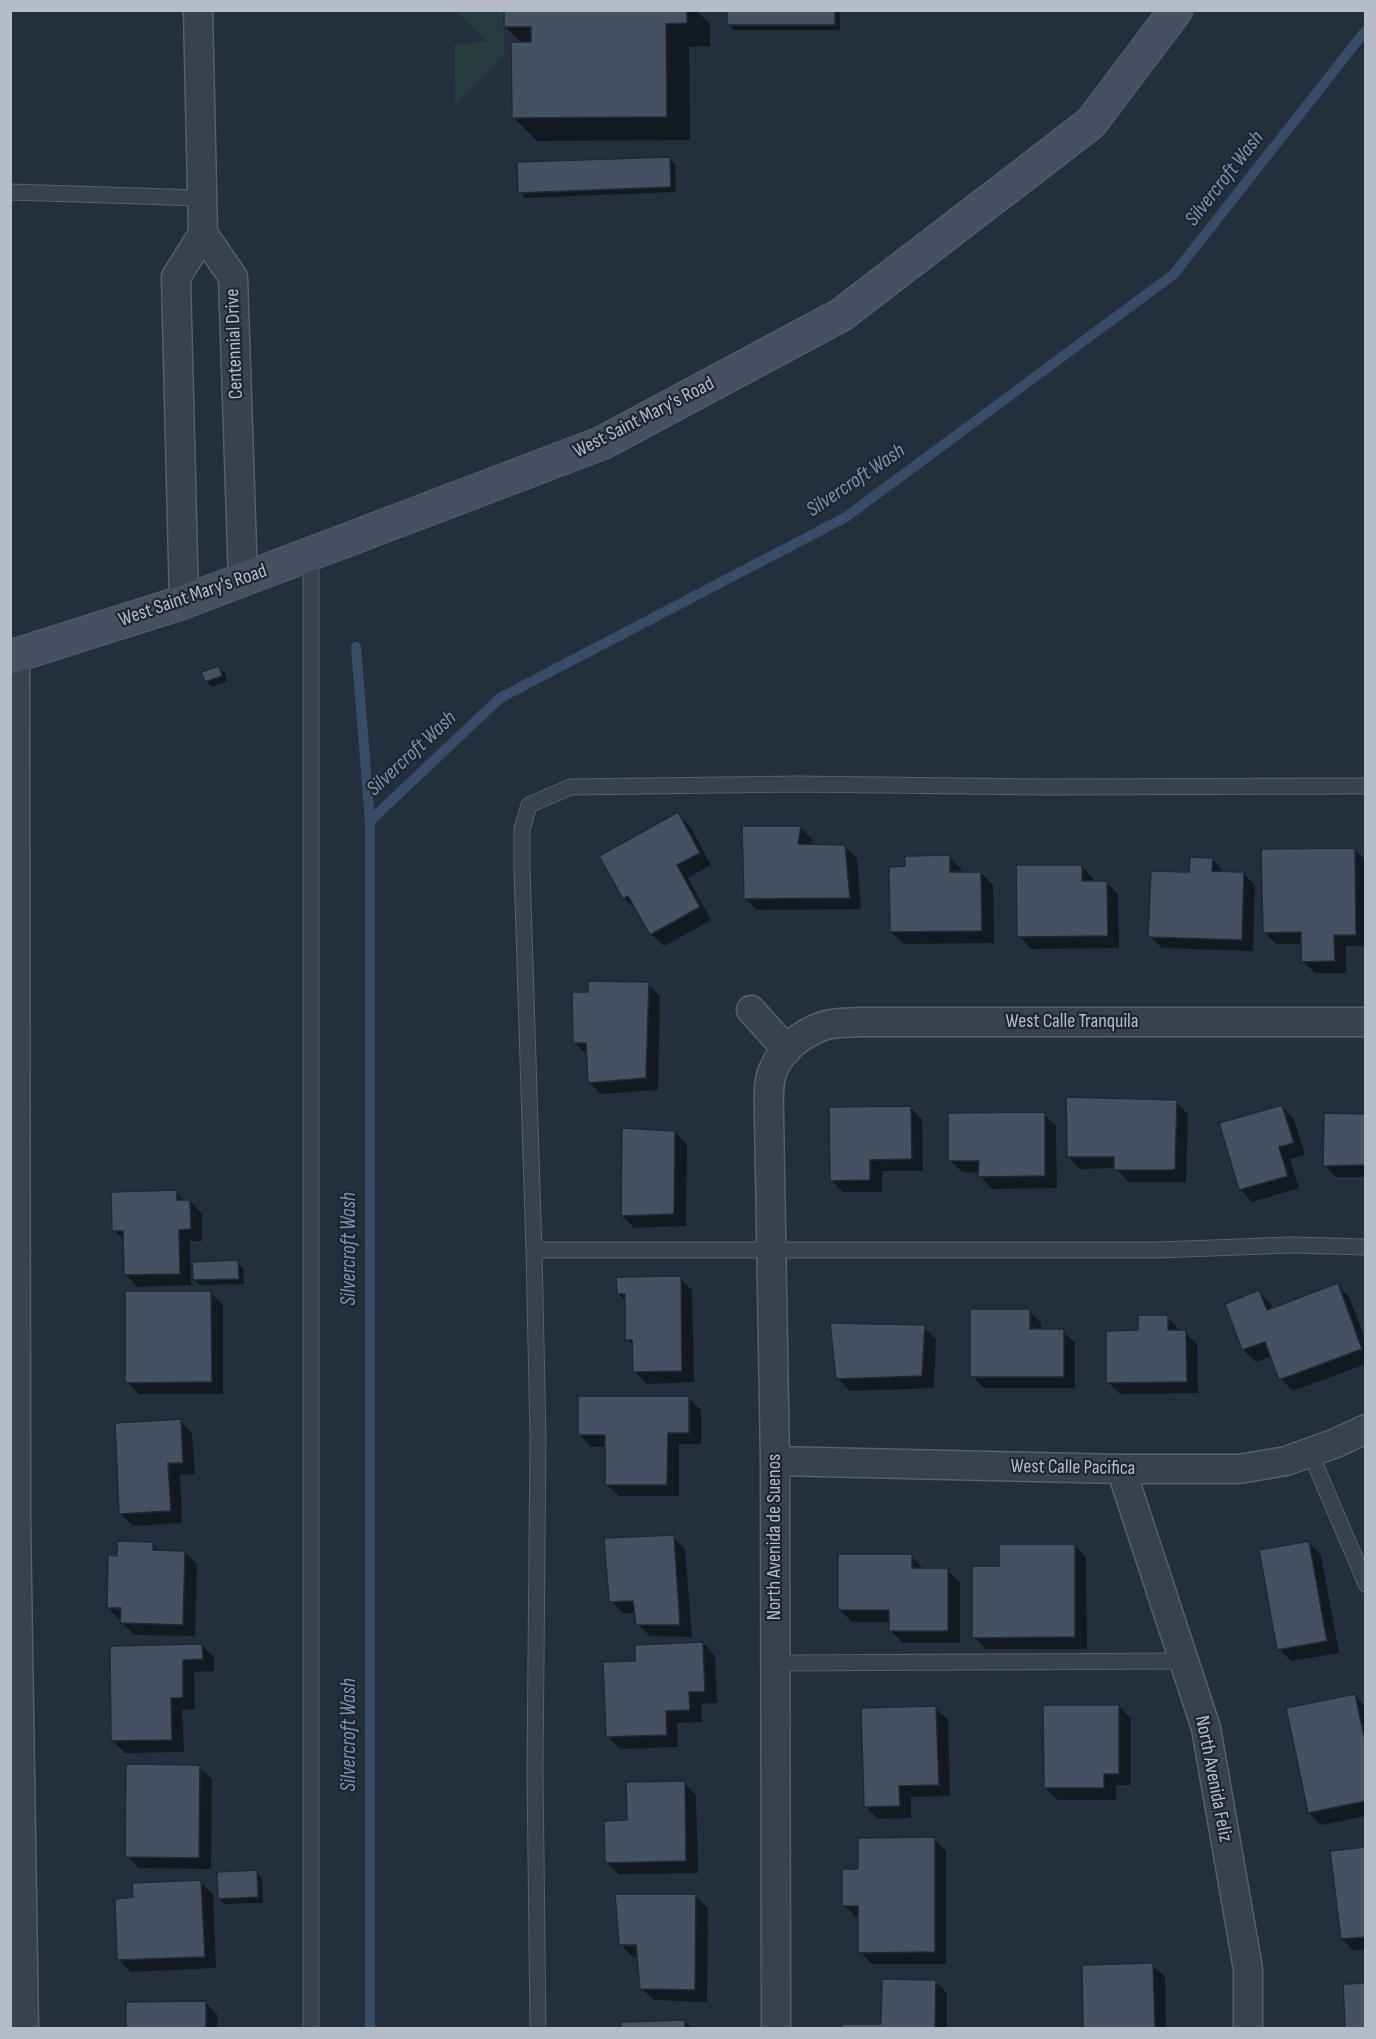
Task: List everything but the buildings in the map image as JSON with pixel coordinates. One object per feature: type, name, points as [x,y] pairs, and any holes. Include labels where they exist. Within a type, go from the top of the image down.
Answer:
[{"type":"main road","name":"West Saint Mary's Road","points":[[13,657],[184,602],[602,443],[841,315],[1091,123],[1176,10]]},
{"type":"street","points":[[184,602],[176,277],[202,234],[198,10]]},
{"type":"street","name":"Centennial Drive","points":[[202,234],[233,277],[243,580]]},
{"type":"street","points":[[13,657],[16,1516],[24,2028]]},
{"type":"street","points":[[751,1010],[787,1050]]},
{"type":"street","name":"West Calle Tranquila","points":[[787,1050],[801,1036],[825,1025],[861,1022],[1365,1022]]},
{"type":"street","name":"North Avenida de Suenos","points":[[776,2028],[775,1461],[769,1089],[774,1068],[787,1050]]},
{"type":"street","name":"West Calle Pacifica","points":[[775,1461],[1121,1469],[1239,1469],[1286,1461],[1336,1443],[1365,1429]]},
{"type":"street","name":"North Avenida Feliz","points":[[1121,1469],[1206,1728],[1248,1969],[1248,2028]]},
{"type":"lane","points":[[10,192],[202,198]]},
{"type":"lane","points":[[309,554],[311,562],[311,2028]]},
{"type":"lane","points":[[538,2028],[536,1771],[538,1437],[522,869],[522,829],[529,805],[571,787],[798,784],[1043,787],[1365,786]]},
{"type":"lane","points":[[534,1250],[771,1248],[1158,1250],[1291,1245],[1365,1247]]},
{"type":"lane","points":[[1311,1452],[1365,1584]]},
{"type":"lane","points":[[776,1663],[1184,1661]]},
{"type":"green space","points":[[457,11],[504,11],[504,55],[455,105],[454,45],[487,42]]},
{"type":"waterway","name":"Silvercroft Wash","points":[[370,2028],[370,821],[500,698],[846,517],[1174,274],[1366,30]]},
{"type":"waterway","points":[[356,647],[370,821]]}]
